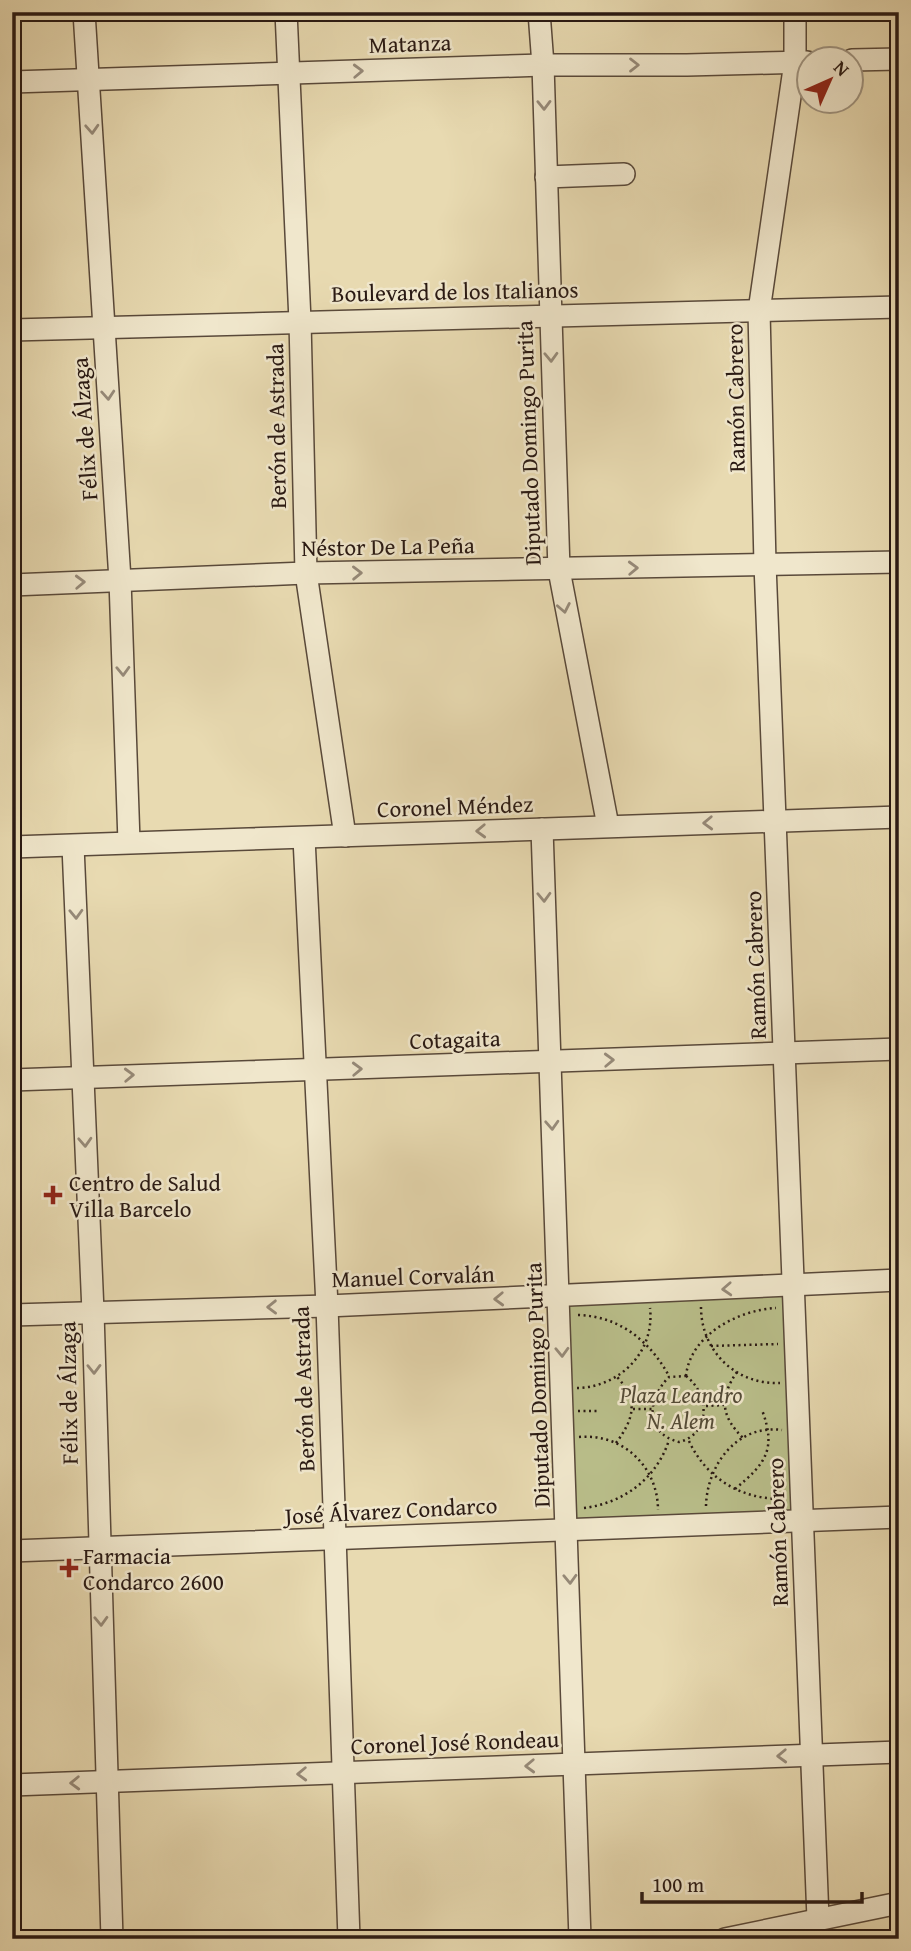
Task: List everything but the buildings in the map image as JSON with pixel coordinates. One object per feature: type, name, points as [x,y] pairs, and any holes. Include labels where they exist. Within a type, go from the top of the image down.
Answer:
[{"type":"street","name":"Félix de Álzaga","points":[[84,12],[120,580],[129,842]]},
{"type":"street","name":"Berón de Astrada","points":[[286,12],[300,321],[306,573],[345,836]]},
{"type":"street","name":"Diputado Domingo Purita","points":[[539,12],[559,570],[608,826]]},
{"type":"street","name":"Ramón Cabrero","points":[[795,12],[800,46]]},
{"type":"street","points":[[866,60],[899,59]]},
{"type":"street","name":"Matanza","points":[[12,82],[543,65],[796,62]]},
{"type":"street","name":"Ramón Cabrero","points":[[796,102],[759,311],[765,564],[818,1919]]},
{"type":"street","points":[[546,177],[624,174]]},
{"type":"street","name":"Boulevard de los Italianos","points":[[12,330],[899,307]]},
{"type":"street","name":"Néstor De La Peña","points":[[12,585],[306,573],[899,562]]},
{"type":"street","name":"Coronel Méndez","points":[[12,847],[899,817]]},
{"type":"street","name":"Diputado Domingo Purita","points":[[542,829],[568,1518],[580,1939]]},
{"type":"street","name":"Berón de Astrada","points":[[304,838],[327,1306],[333,1540],[349,1939]]},
{"type":"street","name":"Félix de Álzaga","points":[[73,846],[93,1312],[112,1939]]},
{"type":"street","name":"Cotagaita","points":[[12,1080],[899,1049]]},
{"type":"street","name":"Manuel Corvalán","points":[[12,1315],[327,1306],[648,1291],[704,1290],[795,1296],[899,1280]]},
{"type":"street","name":"José Álvarez Condarco","points":[[12,1551],[333,1540],[568,1518],[655,1525],[899,1517]]},
{"type":"street","name":"Coronel José Rondeau","points":[[12,1785],[899,1752]]},
{"type":"street","points":[[725,1939],[899,1903]]},
{"type":"path","points":[[704,1290],[701,1317],[706,1338],[720,1360],[737,1372],[762,1382],[797,1382]]},
{"type":"path","points":[[563,1386],[588,1388],[617,1377],[638,1358],[650,1325],[648,1291]]},
{"type":"path","points":[[686,1376],[693,1354],[706,1338],[737,1317],[795,1296]]},
{"type":"path","points":[[561,1320],[573,1315],[601,1318],[629,1331],[645,1343],[669,1377]]},
{"type":"path","points":[[711,1346],[796,1343]]},
{"type":"path","points":[[737,1372],[723,1397],[730,1425],[743,1438]]},
{"type":"path","points":[[686,1376],[697,1387],[705,1406],[704,1420],[689,1440],[679,1443],[669,1440],[656,1424],[652,1409],[657,1392],[669,1377],[686,1376]]},
{"type":"path","points":[[616,1443],[627,1429],[633,1409],[628,1388],[617,1377]]},
{"type":"path","points":[[705,1406],[724,1405]]},
{"type":"path","points":[[633,1409],[652,1409]]},
{"type":"path","points":[[735,1489],[763,1462],[768,1451],[770,1429],[762,1410]]},
{"type":"path","points":[[564,1411],[599,1411]]},
{"type":"path","points":[[710,1523],[706,1495],[712,1474],[724,1453],[743,1438],[770,1429],[800,1432]]},
{"type":"path","points":[[565,1440],[595,1437],[616,1443],[637,1458],[650,1475],[658,1500],[655,1525]]},
{"type":"path","points":[[568,1518],[586,1508],[615,1500],[650,1475],[669,1440]]},
{"type":"path","points":[[689,1440],[697,1458],[712,1474],[735,1489],[773,1500],[801,1496]]},
{"type":"green space","name":"Plaza Leandro N. Alem","points":[[795,1286],[802,1522],[568,1528],[560,1296]]},
{"type":"place","name":"Centro de Salud Villa Barcelo","points":[[53,1195]]},
{"type":"place","name":"Farmacia Condarco 2600","points":[[69,1568]]}]
